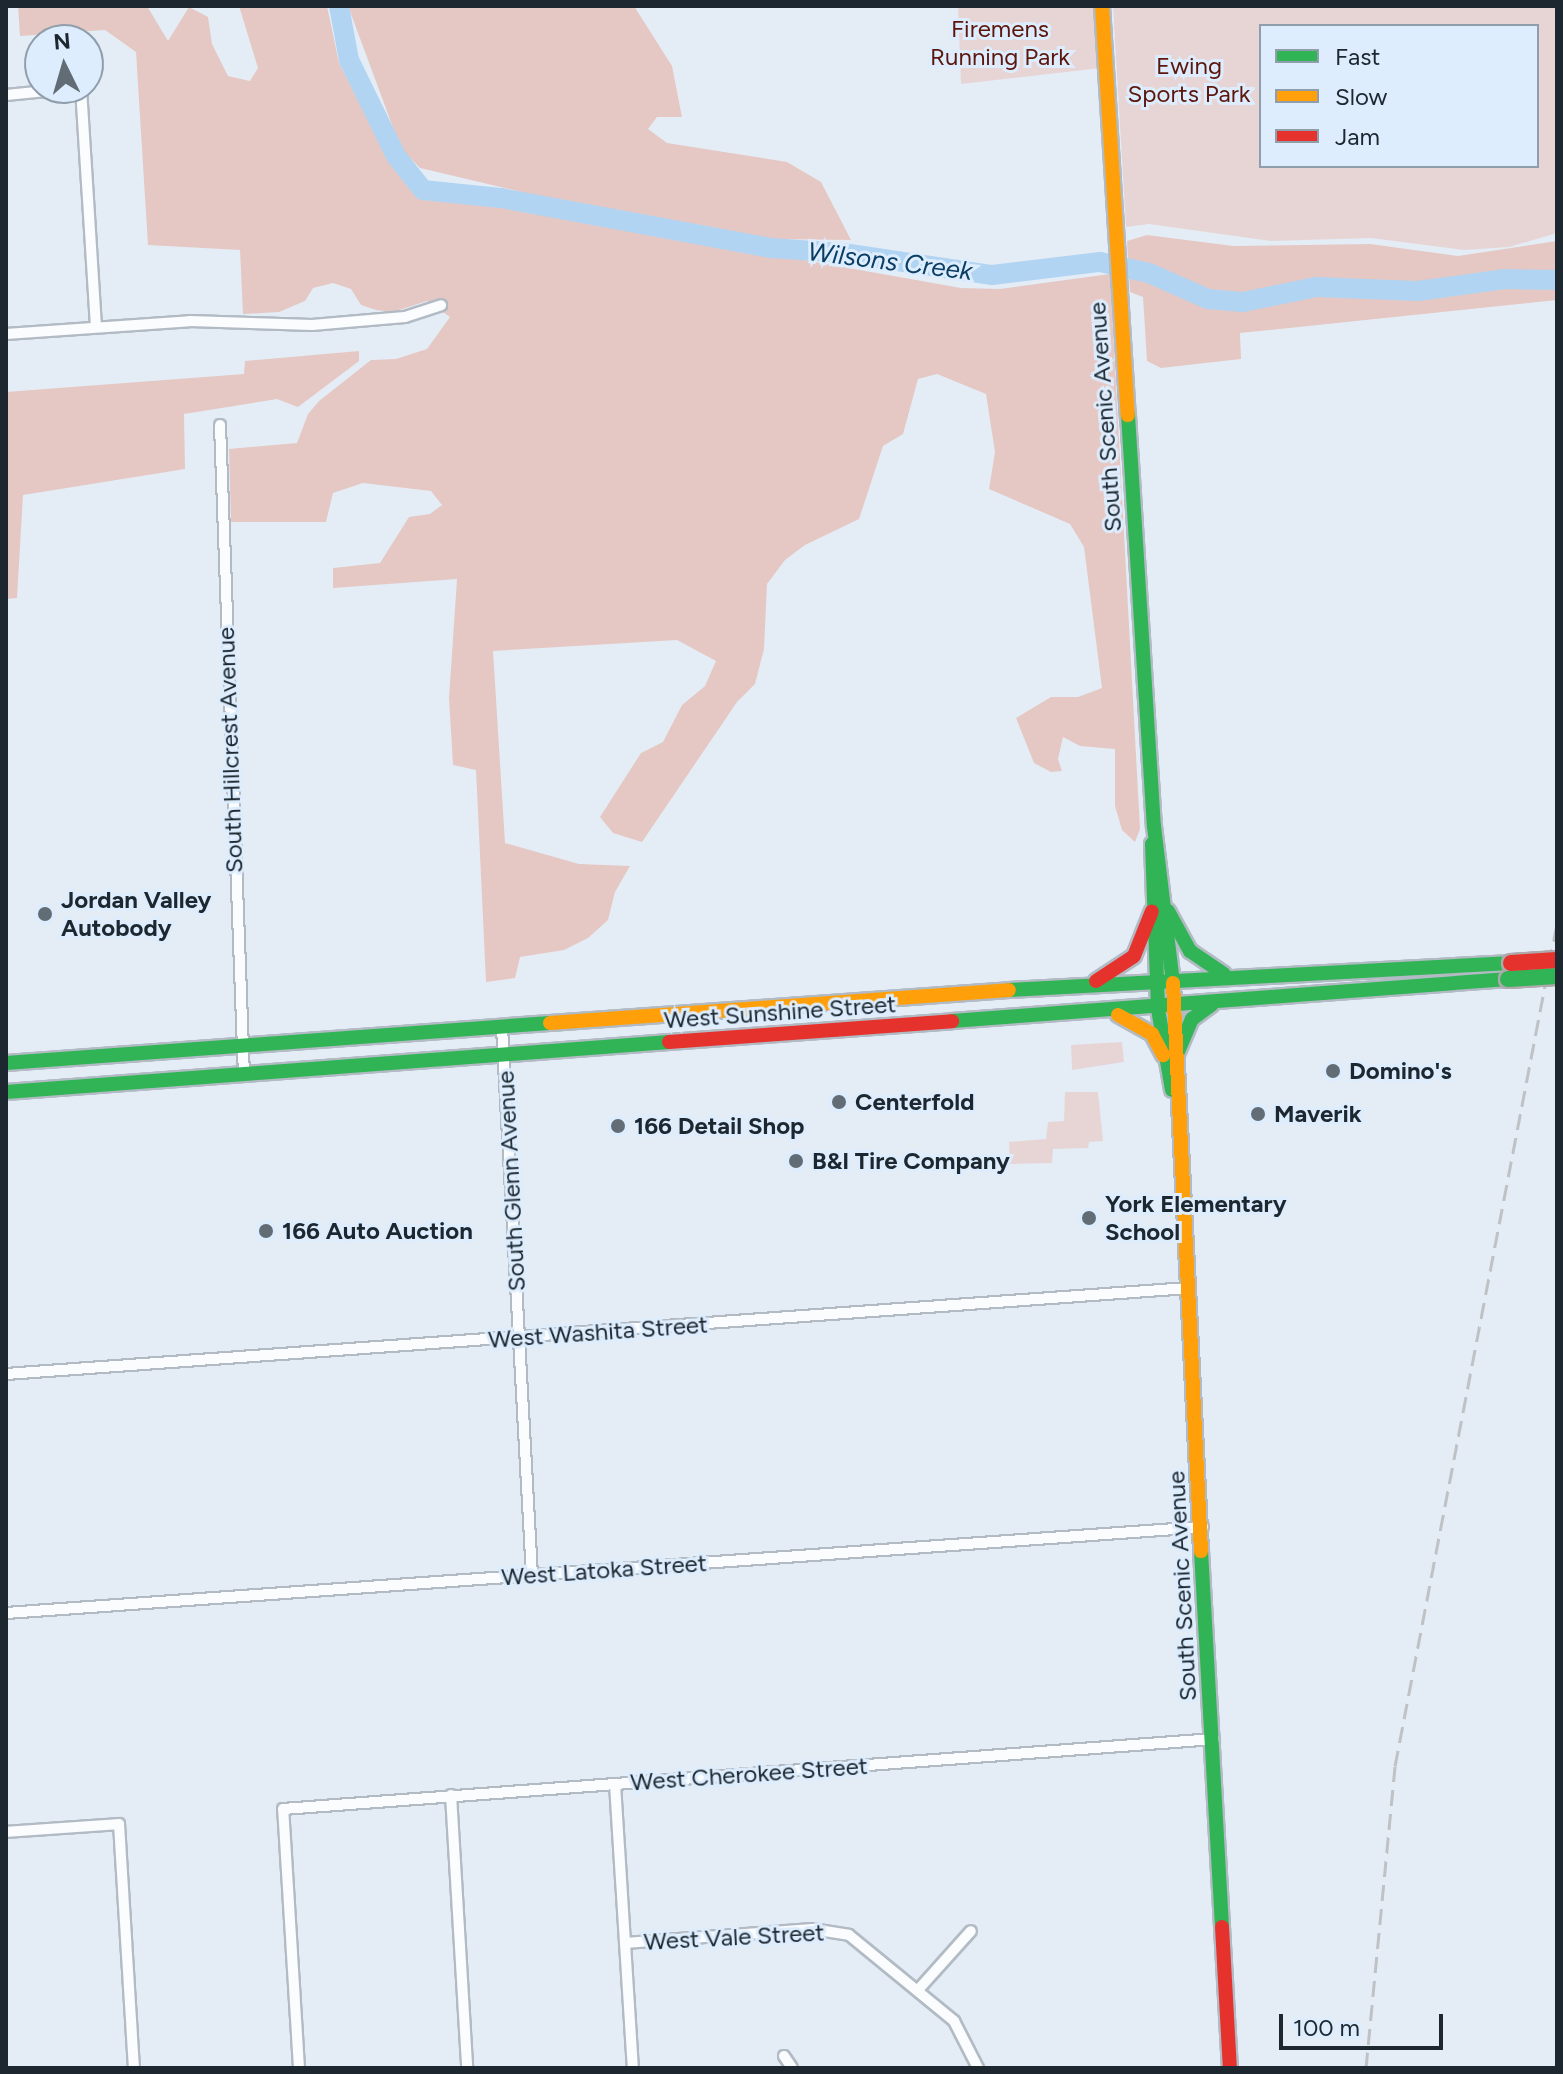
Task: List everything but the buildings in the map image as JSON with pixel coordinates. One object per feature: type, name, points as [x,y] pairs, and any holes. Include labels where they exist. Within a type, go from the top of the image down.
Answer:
[{"type":"main road","name":"South Scenic Avenue","points":[[1102,6],[1154,826],[1189,1288],[1230,2068]]},
{"type":"main road","points":[[1084,985],[1113,973],[1134,956],[1160,911],[1190,951],[1229,976]]},
{"type":"main road","name":"West Sunshine Street","points":[[6,1092],[1167,1008],[1510,971],[1557,960]]},
{"type":"main road","name":"West Sunshine Street","points":[[6,1063],[1165,979],[1510,971],[1557,976]]},
{"type":"main road","points":[[1105,1013],[1140,1023],[1170,1055],[1192,1019],[1218,1003]]},
{"type":"street","points":[[80,104],[96,325]]},
{"type":"street","points":[[6,334],[96,325],[312,325],[405,317],[441,305]]},
{"type":"street","name":"South Hillcrest Avenue","points":[[220,425],[244,1075]]},
{"type":"street","name":"South Glenn Avenue","points":[[502,1027],[532,1575]]},
{"type":"street","name":"West Washita Street","points":[[6,1374],[1189,1288]]},
{"type":"street","name":"West Latoka Street","points":[[6,1613],[1203,1527]]},
{"type":"street","name":"West Cherokee Street","points":[[299,2068],[283,1809],[1214,1739]]},
{"type":"street","points":[[615,1784],[633,2068]]},
{"type":"street","points":[[451,1795],[467,2068]]},
{"type":"street","points":[[6,1832],[119,1824],[134,2068]]},
{"type":"street","name":"West Vale Street","points":[[625,1943],[831,1930],[866,1945],[959,2027],[978,2068]]},
{"type":"street","points":[[918,1990],[971,1931]]},
{"type":"street","points":[[784,2056],[792,2068]]},
{"type":"green space","name":"Firemens Running Park","points":[[958,6],[1095,6],[1101,68],[961,84]]},
{"type":"green space","name":"Ewing Sports Park","points":[[1113,6],[1557,6],[1557,233],[1509,247],[1464,250],[1371,238],[1271,241],[1149,224],[1126,227]]},
{"type":"green space","points":[[1122,1042],[1124,1062],[1072,1070],[1071,1045]]},
{"type":"green space","points":[[1065,1092],[1098,1092],[1103,1141],[1089,1142],[1088,1148],[1053,1149],[1052,1163],[1010,1164],[1009,1142],[1046,1139],[1048,1122],[1064,1121]]},
{"type":"shaded area","points":[[18,6],[147,6],[168,41],[189,7],[208,17],[212,44],[228,76],[250,81],[258,68],[239,6],[327,6],[339,63],[392,165],[412,190],[433,201],[495,205],[961,288],[1000,289],[1110,274],[1140,829],[1135,842],[1122,830],[1115,806],[1115,749],[1080,746],[1063,737],[1058,759],[1062,771],[1051,772],[1034,763],[1016,718],[1051,697],[1078,697],[1102,688],[1084,547],[1070,524],[989,489],[995,452],[986,394],[937,374],[918,379],[903,434],[883,446],[859,519],[805,545],[785,560],[767,584],[764,649],[755,684],[737,702],[642,842],[613,833],[600,817],[641,753],[663,742],[682,705],[705,686],[716,661],[677,640],[493,651],[505,843],[579,864],[630,866],[615,892],[608,920],[588,938],[564,950],[520,957],[515,978],[486,982],[476,770],[453,765],[449,698],[457,579],[333,588],[333,568],[380,563],[409,517],[430,514],[442,505],[431,491],[363,483],[333,493],[326,522],[231,522],[229,449],[297,443],[308,414],[319,401],[371,360],[396,359],[427,349],[450,317],[427,301],[393,312],[376,310],[361,305],[351,289],[333,283],[313,288],[305,301],[279,312],[243,314],[240,250],[148,245],[136,52],[104,30],[104,24],[24,24],[24,36],[20,36]]},
{"type":"shaded area","points":[[348,6],[634,6],[672,66],[682,117],[657,117],[648,129],[667,143],[787,162],[821,182],[851,240],[773,239],[560,201],[420,168],[401,149]]},
{"type":"shaded area","points":[[1147,235],[1233,246],[1370,244],[1458,256],[1557,241],[1557,300],[1240,333],[1241,359],[1161,368],[1147,361],[1143,297],[1130,292],[1127,241]]},
{"type":"shaded area","points":[[359,351],[359,361],[298,407],[277,399],[184,414],[185,469],[23,495],[17,598],[6,599],[6,392],[244,374],[245,361]]},
{"type":"waterway","name":"Wilsons Creek","points":[[339,6],[349,60],[396,156],[423,190],[501,198],[771,248],[843,253],[992,275],[1100,262],[1149,273],[1208,299],[1243,302],[1316,287],[1418,291],[1504,279],[1557,280]]},
{"type":"railway","points":[[1366,2068],[1395,1766],[1557,923]]},
{"type":"traffic: fast","points":[[1128,415],[1154,826],[1173,983]]},
{"type":"traffic: fast","points":[[1152,844],[1158,1009],[1172,1090]]},
{"type":"traffic: fast","points":[[1168,911],[1190,951],[1224,974]]},
{"type":"traffic: fast","points":[[1009,990],[1511,963]]},
{"type":"traffic: fast","points":[[1508,979],[1557,976]]},
{"type":"traffic: fast","points":[[952,1021],[1508,979]]},
{"type":"traffic: fast","points":[[1177,1054],[1192,1019],[1211,1005]]},
{"type":"traffic: fast","points":[[6,1063],[550,1023]]},
{"type":"traffic: fast","points":[[6,1092],[669,1042]]},
{"type":"traffic: fast","points":[[1201,1551],[1222,1927]]},
{"type":"traffic: slow","points":[[1102,6],[1128,415]]},
{"type":"traffic: slow","points":[[1173,983],[1201,1551]]},
{"type":"traffic: slow","points":[[550,1023],[1009,990]]},
{"type":"traffic: slow","points":[[1118,1015],[1152,1034],[1163,1055]]},
{"type":"traffic: jam","points":[[1096,981],[1134,956],[1152,911]]},
{"type":"traffic: jam","points":[[1511,963],[1557,960]]},
{"type":"traffic: jam","points":[[669,1042],[952,1021]]},
{"type":"traffic: jam","points":[[1222,1927],[1230,2068]]},
{"type":"place","name":"Jordan Valley Autobody","points":[[45,914]]},
{"type":"place","name":"Domino's","points":[[1333,1071]]},
{"type":"place","name":"Centerfold","points":[[839,1102]]},
{"type":"place","name":"Maverik","points":[[1258,1114]]},
{"type":"place","name":"166 Detail Shop","points":[[618,1126]]},
{"type":"place","name":"B&I Tire Company","points":[[796,1161]]},
{"type":"place","name":"York Elementary School","points":[[1089,1218]]},
{"type":"place","name":"166 Auto Auction","points":[[266,1231]]}]
